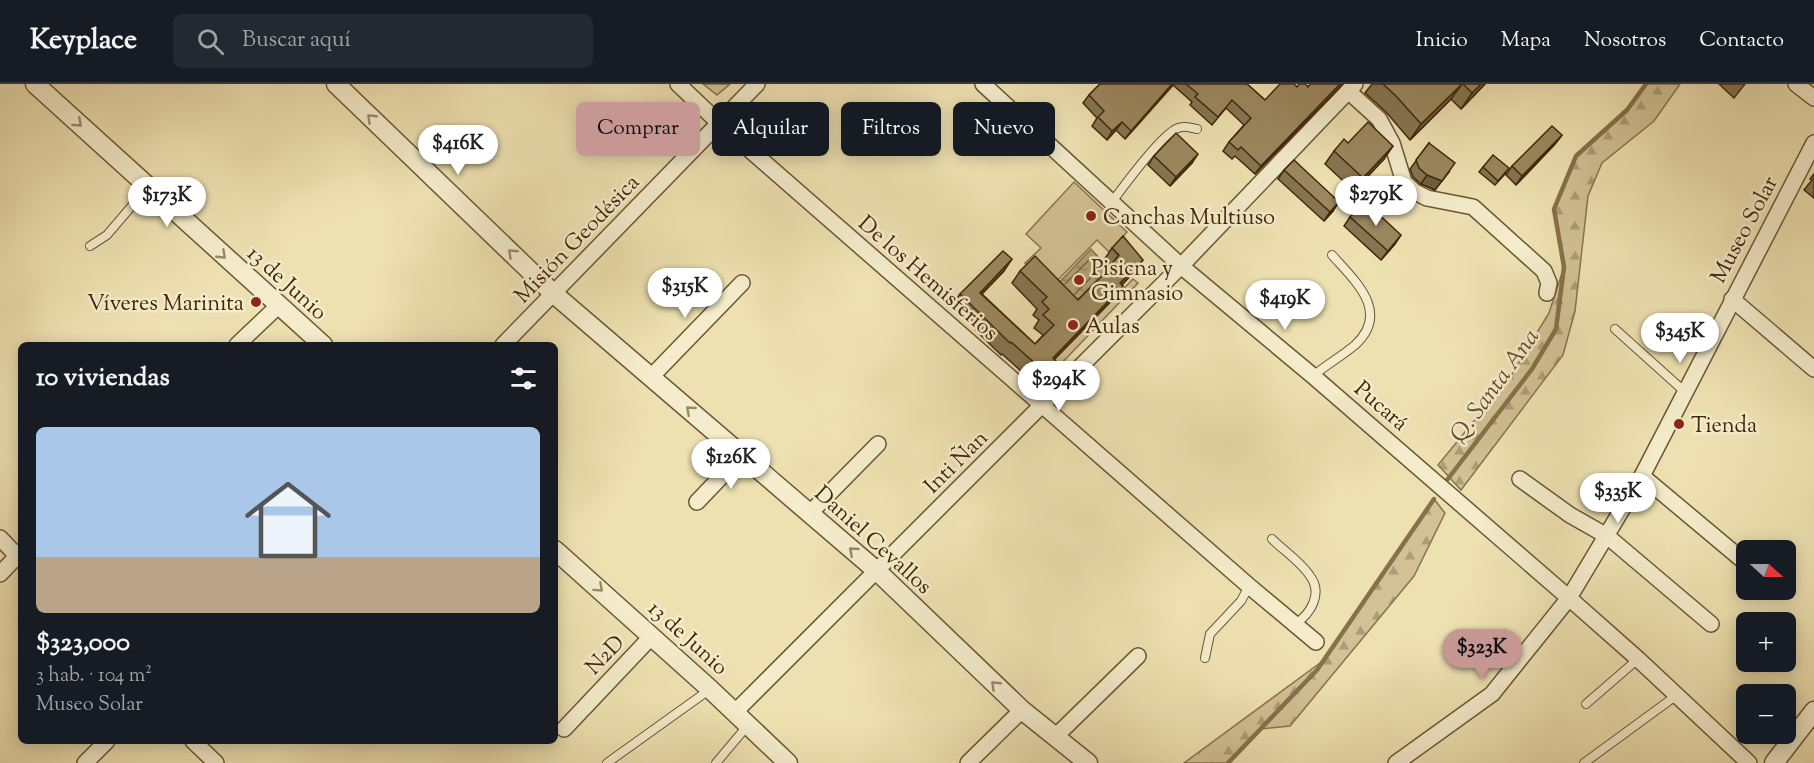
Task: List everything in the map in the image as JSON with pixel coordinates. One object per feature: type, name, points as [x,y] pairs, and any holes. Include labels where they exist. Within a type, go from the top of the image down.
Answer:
[{"type":"street","name":"13 de Junio","points":[[34,84],[320,342]]},
{"type":"street","name":"Daniel Cevallos","points":[[336,84],[554,294],[878,572],[1022,710],[1088,763]]},
{"type":"street","name":"Misión Geodésica","points":[[739,102],[757,84]]},
{"type":"street","name":"Pucará","points":[[983,84],[1181,266],[1313,376],[1569,598],[1749,763]]},
{"type":"street","points":[[1796,84],[1814,98]]},
{"type":"street","name":"De los Hemisferios","points":[[680,85],[712,116]]},
{"type":"street","points":[[1352,88],[1379,119],[1392,143],[1404,182],[1415,192],[1427,198],[1473,207],[1544,271],[1550,283],[1547,293]]},
{"type":"street","name":"Inti Ñan","points":[[735,712],[878,572],[1181,266],[1352,88]]},
{"type":"street","name":"Misión Geodésica","points":[[506,342],[712,128]]},
{"type":"street","name":"Museo Solar","points":[[1396,763],[1492,694],[1569,598],[1642,476],[1814,143]]},
{"type":"street","name":"De los Hemisferios","points":[[757,156],[1316,642]]},
{"type":"street","points":[[651,377],[742,283]]},
{"type":"street","points":[[1732,299],[1814,369]]},
{"type":"street","points":[[240,342],[278,306]]},
{"type":"street","points":[[810,513],[878,444]]},
{"type":"street","points":[[697,502],[742,455]]},
{"type":"street","points":[[1642,476],[1736,555]]},
{"type":"street","points":[[1520,479],[1570,515],[1607,536],[1711,624]]},
{"type":"street","points":[[0,538],[18,554]]},
{"type":"street","name":"13 de Junio","points":[[558,553],[710,689],[788,763]]},
{"type":"street","points":[[0,574],[18,558]]},
{"type":"street","name":"N2D","points":[[564,729],[652,636]]},
{"type":"street","points":[[1056,736],[1138,656]]},
{"type":"street","points":[[968,763],[1022,710]]},
{"type":"street","points":[[1774,763],[1814,711]]},
{"type":"street","points":[[85,763],[104,744]]},
{"type":"street","points":[[196,744],[216,763]]},
{"type":"lane","points":[[1112,202],[1154,150],[1175,129],[1182,126],[1197,129]]},
{"type":"lane","points":[[90,246],[107,235],[148,187]]},
{"type":"lane","points":[[1313,376],[1356,344],[1368,326],[1371,311],[1363,291],[1332,255]]},
{"type":"lane","points":[[1615,329],[1685,392]]},
{"type":"lane","points":[[1272,540],[1311,576],[1315,589],[1314,605],[1304,619],[1295,624]]},
{"type":"lane","points":[[1205,658],[1210,634],[1241,601],[1249,586]]},
{"type":"lane","points":[[1587,705],[1638,659]]},
{"type":"lane","points":[[607,763],[710,689]]},
{"type":"lane","points":[[1584,763],[1677,695]]},
{"type":"lane","points":[[716,763],[748,725]]},
{"type":"green space","points":[[703,84],[730,84],[717,95]]},
{"type":"green space","points":[[1646,84],[1680,84],[1654,121],[1602,163],[1588,196],[1575,311],[1563,355],[1461,490],[1438,465],[1510,377],[1549,313],[1564,267],[1554,209],[1576,156],[1627,110]]},
{"type":"green space","points":[[1074,182],[1127,232],[1109,252],[1097,240],[1050,288],[1025,263],[1041,248],[1026,234]]},
{"type":"green space","points":[[1133,279],[1138,283],[1057,368],[1052,362]]},
{"type":"green space","points":[[1434,499],[1445,513],[1414,576],[1290,726],[1261,729],[1228,763],[1184,763],[1324,660]]},
{"type":"water","name":"Pisicna y Gimnasio","points":[[1091,249],[1108,268],[1068,310],[1050,292]]},
{"type":"building","points":[[1100,84],[1172,84],[1131,131],[1122,122],[1112,131],[1098,117],[1104,111],[1089,95]]},
{"type":"building","points":[[1186,84],[1247,84],[1265,100],[1280,84],[1294,84],[1297,87],[1299,84],[1305,84],[1308,87],[1310,84],[1340,84],[1261,166],[1241,147],[1238,150],[1229,142],[1251,118],[1232,100],[1218,117],[1195,97],[1198,94]]},
{"type":"building","points":[[1383,84],[1462,84],[1421,124]]},
{"type":"building","points":[[1463,84],[1481,84],[1472,93]]},
{"type":"building","points":[[1368,122],[1393,146],[1363,178],[1334,151],[1344,139],[1348,143]]},
{"type":"building","points":[[1552,126],[1562,135],[1522,176],[1512,166]]},
{"type":"building","points":[[1176,133],[1198,154],[1176,177],[1154,156]]},
{"type":"building","points":[[1429,143],[1455,163],[1442,181],[1427,175],[1419,168],[1416,160]]},
{"type":"building","points":[[1493,155],[1509,168],[1498,181],[1483,167]]},
{"type":"building","points":[[1294,160],[1339,202],[1330,212],[1284,170]]},
{"type":"building","points":[[1361,205],[1370,214],[1375,211],[1401,235],[1388,251],[1350,217]]},
{"type":"building","points":[[1123,236],[1143,260],[1120,283],[1123,286],[1053,358],[1058,363],[1047,374],[1010,343],[960,294],[1003,251],[1012,259],[980,293],[1035,344],[1054,325],[1043,315],[1049,309],[1042,302],[1047,297],[1020,271],[1035,256],[1078,300],[1110,268],[1119,255],[1112,248]]},
{"type":"waterway","name":"Q. Santa Ana","points":[[1444,484],[1532,369],[1556,329],[1564,267],[1554,209],[1576,156],[1627,110],[1646,84]]},
{"type":"waterway","name":"Q. Santa Ana","points":[[1228,763],[1317,670],[1434,499]]},
{"type":"place","name":"Canchas Multiuso","points":[[1091,216]]},
{"type":"place","name":"Pisicna y Gimnasio","points":[[1079,280]]},
{"type":"place","name":"Víveres Marinita","points":[[256,302]]},
{"type":"place","name":"Aulas","points":[[1073,325]]},
{"type":"place","name":"Tienda","points":[[1679,424]]}]
